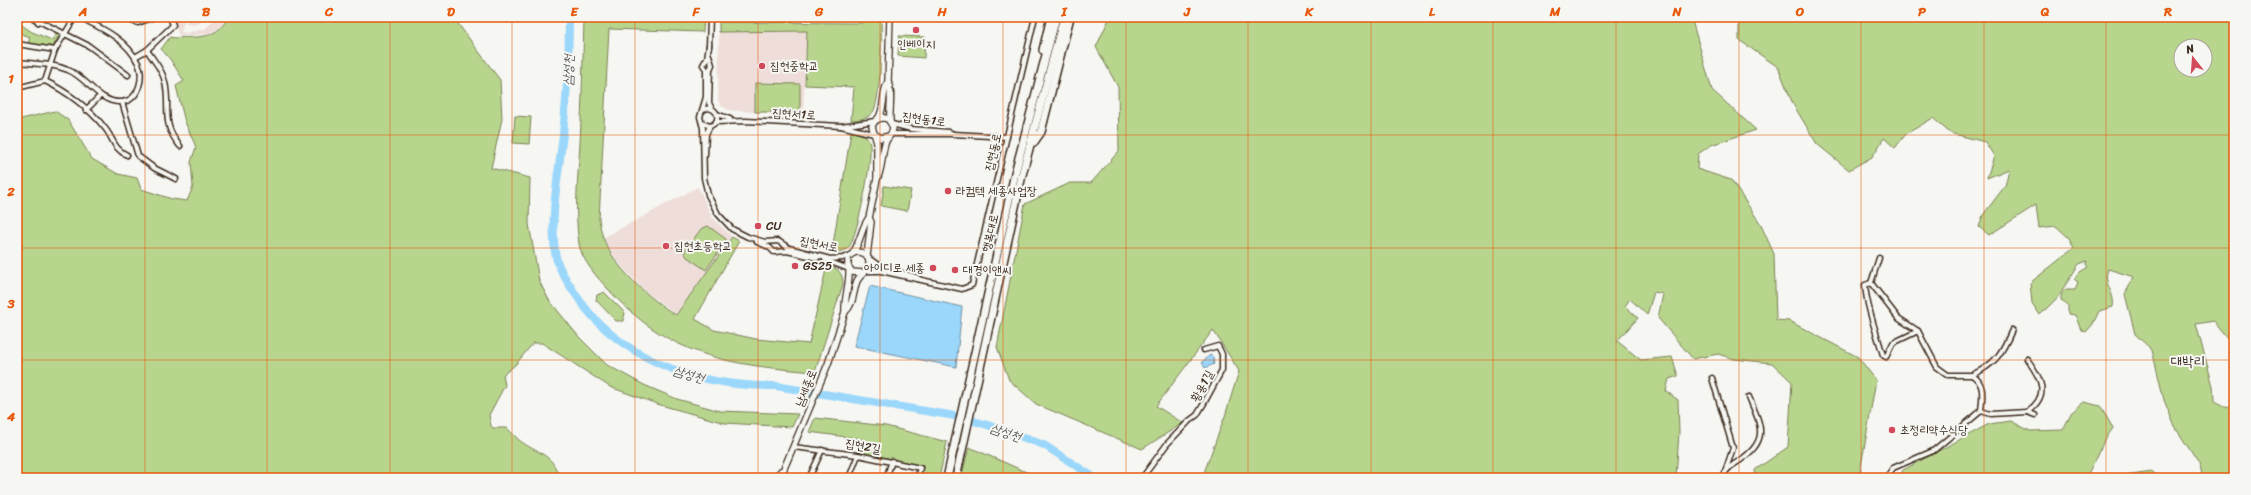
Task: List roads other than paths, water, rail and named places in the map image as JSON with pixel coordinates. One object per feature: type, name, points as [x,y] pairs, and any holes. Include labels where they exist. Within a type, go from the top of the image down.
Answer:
[{"type":"highway","points":[[1022,148],[1021,136],[1051,17]]},
{"type":"highway","name":"행복대로","points":[[946,478],[1022,148],[1056,17]]},
{"type":"highway","name":"행복대로","points":[[956,478],[1022,175],[1064,17]]},
{"type":"highway","points":[[1030,149],[1040,132],[1070,17]]},
{"type":"street","points":[[31,17],[38,22],[104,55],[128,75]]},
{"type":"street","points":[[38,22],[43,17]]},
{"type":"street","points":[[45,81],[49,64],[55,50],[75,17]]},
{"type":"street","points":[[17,62],[49,64],[70,70],[85,80],[100,96],[122,102],[134,96],[142,81],[135,57],[112,35],[79,17]]},
{"type":"street","points":[[120,17],[138,23],[154,17]]},
{"type":"street","points":[[135,57],[147,50],[170,28],[173,24],[170,17]]},
{"type":"street","points":[[710,17],[708,61],[712,65],[708,69],[706,97],[700,117],[702,123],[703,165],[706,186],[718,214],[732,229],[771,248],[776,252],[781,250],[782,245],[778,241],[773,242],[753,239]]},
{"type":"street","points":[[877,179],[881,172],[884,150],[890,135],[890,86],[888,82],[890,17]]},
{"type":"street","name":"집현동로","points":[[865,272],[881,271],[962,289],[972,285],[1035,17]]},
{"type":"street","points":[[17,44],[55,50]]},
{"type":"street","points":[[147,50],[165,81],[166,116],[172,133],[180,146]]},
{"type":"street","points":[[703,165],[706,134],[710,126],[716,122],[717,114],[709,103],[708,69],[703,64],[708,61]]},
{"type":"street","points":[[17,88],[45,81],[66,92],[104,126],[117,149],[127,155]]},
{"type":"street","points":[[869,218],[871,222],[868,257],[869,265],[865,272],[856,274],[849,269],[847,262],[860,244],[866,221],[869,218],[877,179],[878,143],[872,126],[883,110],[885,86],[888,82]]},
{"type":"street","points":[[86,110],[100,96]]},
{"type":"street","points":[[122,102],[138,156],[154,168],[176,179]]},
{"type":"street","points":[[701,112],[706,108],[712,108]]},
{"type":"street","name":"집현서1로","points":[[717,114],[726,118],[746,121]]},
{"type":"street","points":[[876,120],[884,118],[891,122]]},
{"type":"street","name":"집현서1로","points":[[841,126],[876,120]]},
{"type":"street","name":"집현서1로","points":[[716,122],[746,121],[841,126],[875,135]]},
{"type":"street","name":"집현동1로","points":[[891,122],[911,128],[949,132],[953,134]]},
{"type":"street","points":[[702,123],[710,126]]},
{"type":"street","name":"집현동1로","points":[[890,135],[953,134],[1007,137]]},
{"type":"street","points":[[875,135],[881,138],[890,135]]},
{"type":"street","points":[[771,248],[773,242]]},
{"type":"street","name":"집현서로","points":[[782,245],[830,259],[843,258],[853,253]]},
{"type":"street","name":"집현서로","points":[[781,250],[828,261],[849,269]]},
{"type":"street","points":[[853,253],[861,252],[868,257]]},
{"type":"street","name":"집현동로","points":[[868,257],[881,267],[919,279]]},
{"type":"street","points":[[1871,284],[1879,258]]},
{"type":"street","name":"남세종로","points":[[780,478],[781,471],[793,447],[828,364],[845,312],[844,305],[850,284],[849,269]]},
{"type":"street","name":"남세종로","points":[[845,312],[850,308],[855,286],[865,272]]},
{"type":"street","points":[[1871,284],[1898,318],[1918,331],[1937,367],[1948,374],[1972,375],[1982,371],[1998,358],[2012,330]]},
{"type":"street","points":[[1871,284],[1865,285],[1868,311],[1875,325],[1882,355],[1886,357],[1893,343],[1918,331]]},
{"type":"street","name":"황용1길","points":[[1142,478],[1179,430],[1197,415],[1222,370],[1222,354],[1218,346],[1204,350]]},
{"type":"street","points":[[2027,359],[2043,386],[2041,395],[2034,407],[2027,412]]},
{"type":"street","points":[[1886,478],[1893,468],[1933,451],[1980,412],[1983,391],[1977,378],[1972,375]]},
{"type":"street","points":[[1712,378],[1733,448],[1722,478]]},
{"type":"street","points":[[1725,470],[1746,456],[1761,437],[1762,428],[1749,397]]},
{"type":"street","points":[[1980,412],[1991,414],[2027,412],[2034,415]]},
{"type":"street","name":"집현2길","points":[[793,447],[858,455],[920,468],[917,478]]},
{"type":"street","points":[[808,478],[822,450]]},
{"type":"street","points":[[849,478],[858,455]]},
{"type":"street","points":[[886,478],[892,461]]},
{"type":"street","name":"남세종로","points":[[774,478],[781,471]]},
{"type":"water","points":[[870,286],[962,307],[956,367],[854,346]]},
{"type":"water","points":[[1210,355],[1213,357],[1214,364],[1205,368],[1202,362]]},
{"type":"waterway","name":"삼성천","points":[[569,17],[566,105],[554,208],[555,252],[560,268],[574,292],[592,316],[613,336],[637,352],[662,365],[690,375],[747,385],[776,386],[961,417],[1044,445],[1095,478]]},
{"type":"place","name":"인베이지","points":[[916,30]]},
{"type":"place","name":"집현중학교","points":[[762,66]]},
{"type":"place","name":"라컴텍 세종사업장","points":[[948,191]]},
{"type":"place","name":"CU","points":[[758,226]]},
{"type":"place","name":"집현초등학교","points":[[666,246]]},
{"type":"place","name":"GS25","points":[[795,266]]},
{"type":"place","name":"아이디로 세종","points":[[933,268]]},
{"type":"place","name":"대경이앤씨","points":[[955,270]]},
{"type":"place","name":"초정리약수식당","points":[[1892,430]]},
{"type":"district","name":"대박리","points":[[2188,361]]}]
